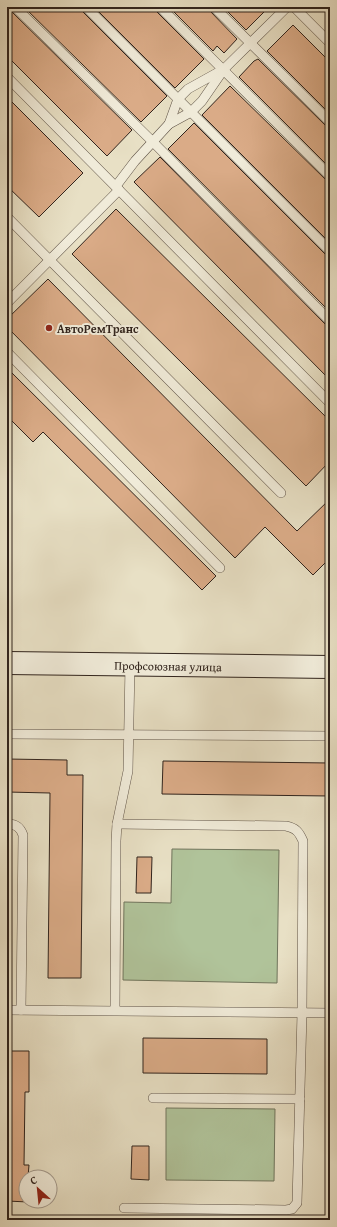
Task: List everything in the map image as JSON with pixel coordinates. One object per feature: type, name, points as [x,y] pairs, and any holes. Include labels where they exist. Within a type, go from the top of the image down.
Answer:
[{"type":"main road","name":"Профсоюзная улица","points":[[7,663],[330,668]]},
{"type":"lane","points":[[15,7],[330,321]]},
{"type":"lane","points":[[86,7],[330,251]]},
{"type":"lane","points":[[160,7],[330,176]]},
{"type":"lane","points":[[214,7],[330,122]]},
{"type":"lane","points":[[168,124],[191,112],[202,101],[224,69],[287,7]]},
{"type":"lane","points":[[294,7],[330,43]]},
{"type":"lane","points":[[7,303],[118,188],[152,142],[168,124],[178,99],[188,89],[224,69]]},
{"type":"lane","points":[[7,77],[330,403]]},
{"type":"lane","points":[[7,217],[281,493]]},
{"type":"lane","points":[[7,352],[220,568]]},
{"type":"lane","points":[[115,1010],[117,824],[128,771],[130,665]]},
{"type":"lane","points":[[7,734],[330,736]]},
{"type":"lane","points":[[7,824],[13,824],[20,828],[23,835],[21,1010]]},
{"type":"lane","points":[[117,824],[294,827],[300,833],[303,841],[302,1012],[297,1203],[292,1209],[286,1210],[124,1208]]},
{"type":"lane","points":[[7,1010],[330,1013]]},
{"type":"lane","points":[[153,1098],[300,1099]]},
{"type":"green space","points":[[172,849],[279,850],[277,983],[123,980],[124,902],[171,903]]},
{"type":"green space","points":[[166,1108],[275,1109],[274,1181],[166,1180]]},
{"type":"building","points":[[7,7],[9,7],[11,11],[132,130],[107,156],[7,56]]},
{"type":"building","points":[[24,7],[80,7],[82,11],[167,96],[141,122]]},
{"type":"building","points":[[94,7],[154,7],[156,11],[204,59],[175,88]]},
{"type":"building","points":[[169,7],[208,7],[210,11],[237,39],[224,53],[217,46],[213,51]]},
{"type":"building","points":[[223,7],[269,7],[246,30]]},
{"type":"building","points":[[293,25],[330,62],[330,114],[267,51]]},
{"type":"building","points":[[258,59],[326,126],[330,128],[330,168],[239,77],[254,61]]},
{"type":"building","points":[[230,86],[326,180],[330,182],[330,243],[202,115]]},
{"type":"building","points":[[7,97],[83,173],[39,217],[7,186]]},
{"type":"building","points":[[194,123],[326,255],[330,257],[330,312],[168,149]]},
{"type":"building","points":[[160,157],[326,325],[330,327],[330,380],[134,182]]},
{"type":"building","points":[[116,209],[330,421],[330,461],[306,486],[72,254]]},
{"type":"building","points":[[48,279],[297,531],[330,499],[330,558],[313,575],[265,527],[235,558],[7,327],[7,319]]},
{"type":"building","points":[[7,368],[216,576],[202,590],[43,432],[33,442],[7,416]]},
{"type":"building","points":[[7,759],[67,760],[67,775],[83,775],[81,978],[48,978],[50,793],[7,792]]},
{"type":"building","points":[[163,761],[330,763],[330,796],[162,794]]},
{"type":"building","points":[[137,857],[152,857],[151,893],[136,893]]},
{"type":"building","points":[[143,1038],[267,1039],[267,1074],[143,1073]]},
{"type":"building","points":[[7,1051],[29,1051],[29,1092],[25,1092],[24,1165],[29,1165],[29,1169],[18,1169],[18,1202],[7,1201]]},
{"type":"building","points":[[132,1146],[149,1146],[149,1180],[131,1179]]},
{"type":"place","name":"АвтоРемТранс","points":[[49,328]]}]
